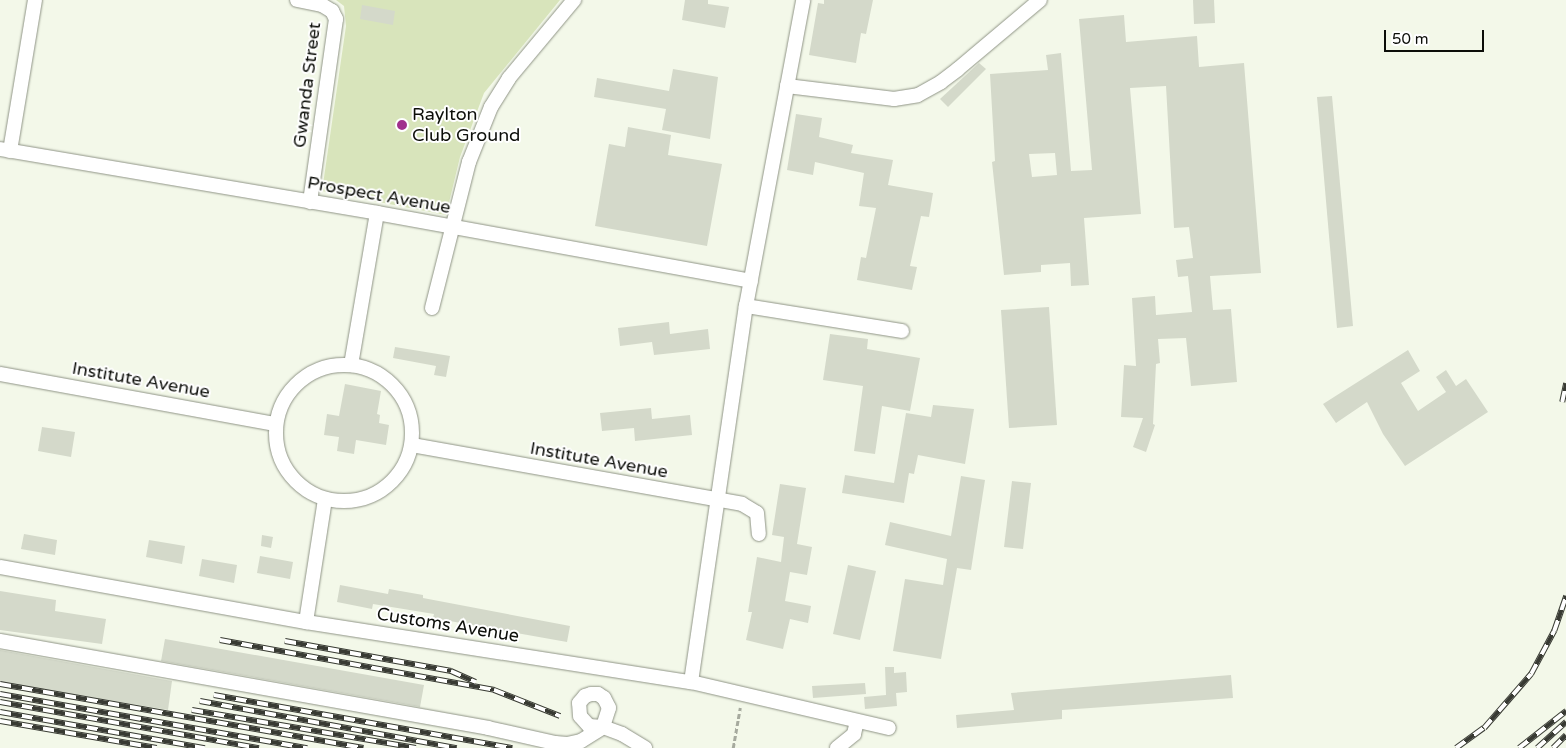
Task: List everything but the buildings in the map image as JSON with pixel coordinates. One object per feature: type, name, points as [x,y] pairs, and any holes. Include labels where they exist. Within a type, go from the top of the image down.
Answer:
[{"type":"street","points":[[5,150],[35,0]]},
{"type":"street","name":"Gwanda Street","points":[[297,0],[322,5],[332,11],[336,19],[310,202]]},
{"type":"street","points":[[432,308],[469,162],[490,107],[509,78],[574,0]]},
{"type":"street","points":[[691,682],[716,500],[746,306],[803,0]]},
{"type":"street","points":[[787,86],[894,99],[918,95],[941,82],[1040,0]]},
{"type":"street","name":"Prospect Avenue","points":[[5,150],[377,213],[451,228],[751,281]]},
{"type":"street","points":[[351,365],[377,213]]},
{"type":"street","points":[[746,306],[902,331]]},
{"type":"street","points":[[351,365],[373,371],[392,383],[405,401],[412,422],[412,445],[404,466],[390,484],[371,496],[348,502],[325,499],[307,491],[287,470],[282,462],[276,443],[276,424],[285,399],[302,379],[325,368],[351,365]]},
{"type":"street","name":"Institute Avenue","points":[[0,374],[276,424]]},
{"type":"street","name":"Institute Avenue","points":[[412,445],[742,504],[756,513],[760,534]]},
{"type":"street","points":[[306,622],[325,499]]},
{"type":"street","name":"Customs Avenue","points":[[0,567],[306,622],[691,682],[889,728]]},
{"type":"street","points":[[0,641],[488,728],[555,743],[567,744],[581,741],[603,727],[622,734],[646,748]]},
{"type":"street","points":[[836,748],[854,734],[857,721]]},
{"type":"path","points":[[733,748],[743,694]]},
{"type":"green space","name":"Raylton Club Ground","points":[[336,0],[560,0],[484,93],[460,157],[446,215],[322,191],[346,26],[344,6]]},
{"type":"railway","points":[[1562,402],[1566,383]]},
{"type":"railway","points":[[1456,748],[1484,728],[1531,674],[1554,631],[1566,596]]},
{"type":"railway","points":[[220,640],[494,690],[560,716]]},
{"type":"railway","points":[[285,641],[451,671],[476,682]]},
{"type":"railway","points":[[0,684],[363,748]]},
{"type":"railway","points":[[0,694],[307,748]]},
{"type":"railway","points":[[214,695],[512,748]]},
{"type":"railway","points":[[200,701],[457,748]]},
{"type":"railway","points":[[0,702],[259,748]]},
{"type":"railway","points":[[192,710],[416,748]]},
{"type":"railway","points":[[1519,748],[1566,711]]},
{"type":"railway","points":[[0,712],[205,748]]},
{"type":"railway","points":[[0,721],[157,748]]},
{"type":"railway","points":[[1537,748],[1566,722]]},
{"type":"railway","points":[[1553,748],[1566,735]]},
{"type":"place","name":"Raylton Club Ground","points":[[402,125]]}]
